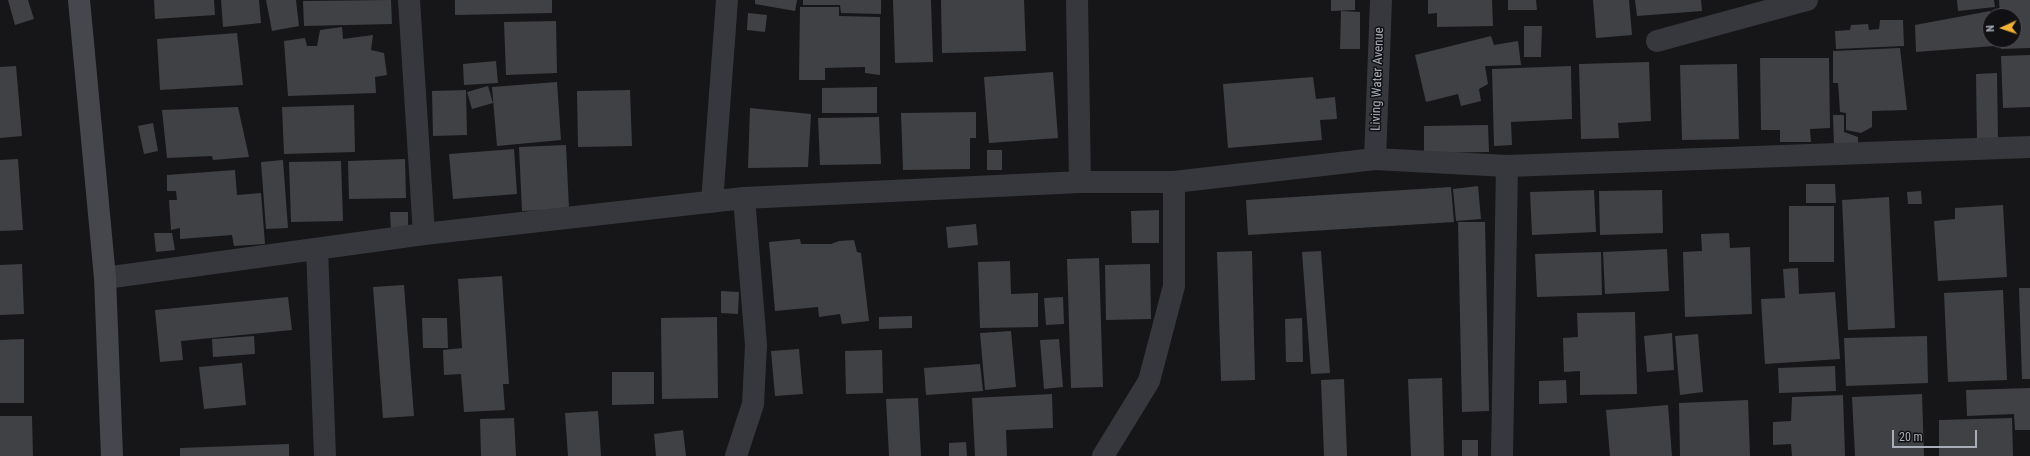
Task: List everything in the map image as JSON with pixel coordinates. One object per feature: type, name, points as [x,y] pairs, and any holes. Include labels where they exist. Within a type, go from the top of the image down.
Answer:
[{"type":"street","points":[[79,0],[105,278],[112,456]]},
{"type":"street","points":[[409,0],[424,234]]},
{"type":"street","points":[[712,202],[727,0]]},
{"type":"street","points":[[1077,0],[1080,182]]},
{"type":"street","name":"Living Water Avenue","points":[[1375,159],[1381,0]]},
{"type":"street","points":[[1657,40],[1807,0]]},
{"type":"street","points":[[105,278],[424,234],[744,198],[1080,182],[1174,182],[1375,159],[1507,166],[2030,147]]},
{"type":"street","points":[[1502,456],[1507,166]]},
{"type":"street","points":[[1103,456],[1149,381],[1174,286],[1174,182]]},
{"type":"street","points":[[736,456],[753,404],[756,345],[744,198]]},
{"type":"street","points":[[317,248],[325,456]]},
{"type":"building","points":[[8,0],[28,0],[34,19],[15,25]]},
{"type":"building","points":[[154,0],[214,0],[215,15],[155,19]]},
{"type":"building","points":[[221,0],[259,0],[261,23],[223,27]]},
{"type":"building","points":[[266,0],[296,0],[299,26],[272,31]]},
{"type":"building","points":[[391,0],[392,24],[304,26],[303,1]]},
{"type":"building","points":[[455,0],[552,0],[552,13],[455,15]]},
{"type":"building","points":[[755,0],[797,0],[795,11],[755,4]]},
{"type":"building","points":[[803,0],[881,0],[881,14],[841,13],[840,5],[803,5]]},
{"type":"building","points":[[893,0],[931,0],[933,62],[895,63]]},
{"type":"building","points":[[941,0],[1024,0],[1026,51],[942,53]]},
{"type":"building","points":[[1331,0],[1355,0],[1355,10],[1331,11]]},
{"type":"building","points":[[1428,0],[1492,0],[1493,26],[1437,27],[1437,13],[1428,14]]},
{"type":"building","points":[[1508,0],[1536,0],[1537,10],[1508,10]]},
{"type":"building","points":[[1593,0],[1629,0],[1632,35],[1596,38]]},
{"type":"building","points":[[1635,0],[1701,0],[1702,11],[1637,16]]},
{"type":"building","points":[[1957,0],[1994,0],[1995,7],[1958,11]]},
{"type":"building","points":[[1999,0],[2030,0],[2030,48],[2001,49],[2022,48],[2022,8],[2000,8]]},
{"type":"building","points":[[800,7],[839,7],[839,16],[880,17],[880,75],[865,73],[865,67],[825,68],[825,80],[799,80]]},
{"type":"building","points":[[1341,11],[1360,12],[1360,49],[1340,49]]},
{"type":"building","points":[[1982,12],[1982,47],[1916,52],[1915,25]]},
{"type":"building","points":[[748,13],[767,15],[765,32],[747,30]]},
{"type":"building","points":[[1880,20],[1903,20],[1904,46],[1836,49],[1835,31],[1850,30],[1851,25],[1868,24],[1869,30],[1879,29]]},
{"type":"building","points":[[556,21],[557,73],[506,75],[504,22]]},
{"type":"building","points":[[1524,26],[1542,26],[1541,57],[1524,57]]},
{"type":"building","points":[[342,27],[343,39],[373,35],[371,50],[384,53],[387,75],[375,77],[376,93],[288,96],[284,41],[305,38],[307,46],[317,46],[320,30]]},
{"type":"building","points":[[237,33],[243,85],[160,90],[157,39]]},
{"type":"building","points":[[1491,36],[1494,45],[1518,41],[1521,65],[1485,66],[1488,84],[1479,89],[1481,101],[1461,106],[1458,94],[1426,102],[1415,55]]},
{"type":"building","points":[[1900,48],[1907,110],[1872,111],[1872,127],[1861,133],[1846,130],[1846,113],[1840,112],[1838,83],[1833,83],[1833,51]]},
{"type":"building","points":[[2030,55],[2030,107],[2003,108],[2001,56]]},
{"type":"building","points":[[1760,58],[1829,58],[1830,128],[1810,129],[1811,142],[1780,142],[1780,130],[1761,130]]},
{"type":"building","points":[[496,61],[498,83],[464,85],[463,64]]},
{"type":"building","points":[[1649,62],[1651,121],[1618,123],[1619,138],[1581,139],[1579,64]]},
{"type":"building","points":[[1737,64],[1739,139],[1682,140],[1680,65]]},
{"type":"building","points":[[16,66],[22,136],[0,138],[0,67]]},
{"type":"building","points":[[1571,66],[1572,119],[1511,122],[1512,145],[1494,146],[1492,69]]},
{"type":"building","points":[[1053,72],[1058,138],[989,143],[984,77]]},
{"type":"building","points":[[1997,73],[1998,140],[1977,140],[1976,74]]},
{"type":"building","points":[[1313,77],[1316,99],[1335,97],[1337,119],[1320,120],[1322,140],[1228,148],[1223,84]]},
{"type":"building","points":[[557,82],[561,140],[497,146],[492,87]]},
{"type":"building","points":[[488,86],[493,103],[472,109],[467,92]]},
{"type":"building","points":[[877,87],[877,113],[822,113],[822,88]]},
{"type":"building","points":[[466,90],[467,135],[433,136],[432,91]]},
{"type":"building","points":[[630,90],[632,146],[578,147],[577,91]]},
{"type":"building","points":[[354,105],[355,152],[284,154],[282,107]]},
{"type":"building","points":[[238,107],[249,157],[213,160],[212,156],[167,158],[162,110]]},
{"type":"building","points":[[750,108],[811,114],[808,167],[748,168]]},
{"type":"building","points":[[976,112],[976,138],[970,138],[970,169],[903,170],[901,113]]},
{"type":"building","points":[[1833,115],[1844,115],[1844,132],[1858,137],[1858,147],[1834,148]]},
{"type":"building","points":[[879,117],[881,164],[820,165],[818,118]]},
{"type":"building","points":[[153,123],[158,151],[144,154],[138,126]]},
{"type":"building","points":[[1488,125],[1489,152],[1424,153],[1424,126]]},
{"type":"building","points":[[566,145],[569,209],[522,211],[519,147]]},
{"type":"building","points":[[514,149],[517,194],[453,199],[449,154]]},
{"type":"building","points":[[987,150],[1002,150],[1002,170],[987,170]]},
{"type":"building","points":[[18,159],[23,230],[0,231],[0,160]]},
{"type":"building","points":[[405,159],[406,198],[349,199],[348,161]]},
{"type":"building","points":[[283,160],[288,228],[266,229],[261,162]]},
{"type":"building","points":[[341,161],[343,221],[291,222],[289,162]]},
{"type":"building","points":[[235,170],[237,195],[261,193],[265,244],[234,246],[232,235],[180,239],[180,228],[171,230],[169,200],[177,200],[176,191],[167,191],[167,175]]},
{"type":"building","points":[[1806,184],[1835,184],[1836,203],[1806,203]]},
{"type":"building","points":[[1478,186],[1481,219],[1456,221],[1453,189]]},
{"type":"building","points":[[1451,187],[1454,222],[1248,235],[1246,200]]},
{"type":"building","points":[[1594,190],[1596,232],[1532,235],[1530,192]]},
{"type":"building","points":[[1662,190],[1663,233],[1600,235],[1599,191]]},
{"type":"building","points":[[1921,191],[1922,204],[1908,204],[1907,192]]},
{"type":"building","points":[[1889,197],[1895,328],[1848,330],[1842,200]]},
{"type":"building","points":[[2003,205],[2007,277],[1938,281],[1934,221],[1955,219],[1955,208]]},
{"type":"building","points":[[1789,206],[1834,206],[1834,262],[1789,262]]},
{"type":"building","points":[[1159,210],[1159,243],[1132,243],[1131,211]]},
{"type":"building","points":[[390,212],[408,212],[408,229],[391,230]]},
{"type":"building","points":[[1458,222],[1485,222],[1489,411],[1462,412]]},
{"type":"building","points":[[976,224],[978,245],[948,248],[946,227]]},
{"type":"building","points":[[154,233],[172,233],[175,250],[156,252]]},
{"type":"building","points":[[1729,233],[1730,248],[1750,247],[1752,314],[1685,317],[1683,252],[1702,251],[1701,234]]},
{"type":"building","points":[[800,239],[801,244],[831,244],[839,241],[854,240],[857,252],[861,253],[869,321],[842,324],[840,314],[819,317],[818,307],[775,311],[769,242]]},
{"type":"building","points":[[1667,249],[1669,291],[1605,294],[1603,252]]},
{"type":"building","points":[[1252,251],[1255,380],[1221,381],[1217,252]]},
{"type":"building","points":[[1321,251],[1330,373],[1311,374],[1302,252]]},
{"type":"building","points":[[1601,252],[1602,295],[1537,297],[1535,254]]},
{"type":"building","points":[[1099,258],[1103,387],[1071,388],[1067,259]]},
{"type":"building","points":[[1010,261],[1011,294],[1038,293],[1038,327],[980,328],[978,262]]},
{"type":"building","points":[[22,264],[24,314],[0,315],[0,265]]},
{"type":"building","points":[[1150,264],[1151,319],[1106,320],[1105,265]]},
{"type":"building","points":[[1798,268],[1799,294],[1835,292],[1840,359],[1765,364],[1761,299],[1785,298],[1783,269]]},
{"type":"building","points":[[502,276],[509,384],[503,384],[505,410],[464,412],[461,374],[444,375],[443,350],[462,348],[458,279]]},
{"type":"building","points":[[404,285],[414,416],[383,418],[373,287]]},
{"type":"building","points":[[2019,288],[2030,288],[2030,379],[2022,379]]},
{"type":"building","points":[[2003,290],[2007,380],[1948,382],[1944,293]]},
{"type":"building","points":[[721,291],[739,292],[738,314],[721,313]]},
{"type":"building","points":[[288,297],[292,330],[181,341],[183,360],[160,362],[155,310]]},
{"type":"building","points":[[1063,297],[1064,324],[1046,325],[1044,298]]},
{"type":"building","points":[[1635,312],[1637,394],[1580,395],[1580,371],[1564,372],[1563,338],[1578,337],[1577,313]]},
{"type":"building","points":[[912,316],[912,328],[879,329],[879,317]]},
{"type":"building","points":[[717,317],[718,398],[662,399],[661,318]]},
{"type":"building","points":[[422,318],[447,318],[448,348],[423,348]]},
{"type":"building","points":[[1302,318],[1303,362],[1286,362],[1285,319]]},
{"type":"building","points":[[1011,331],[1016,387],[985,390],[980,333]]},
{"type":"building","points":[[1672,333],[1674,370],[1647,372],[1644,336]]},
{"type":"building","points":[[1698,334],[1703,392],[1680,395],[1675,336]]},
{"type":"building","points":[[254,336],[255,354],[213,357],[212,339]]},
{"type":"building","points":[[1927,336],[1928,383],[1846,386],[1844,338]]},
{"type":"building","points":[[24,339],[24,403],[0,403],[0,340]]},
{"type":"building","points":[[1059,339],[1063,387],[1044,389],[1040,340]]},
{"type":"building","points":[[799,349],[803,394],[775,396],[771,351]]},
{"type":"building","points":[[882,350],[883,393],[846,394],[845,351]]},
{"type":"building","points":[[242,363],[246,405],[204,409],[199,367]]},
{"type":"building","points":[[980,364],[983,391],[926,395],[924,368]]},
{"type":"building","points":[[1835,366],[1836,391],[1779,393],[1778,368]]},
{"type":"building","points":[[612,372],[654,372],[654,404],[612,405]]},
{"type":"building","points":[[1442,378],[1444,456],[1411,456],[1408,379]]},
{"type":"building","points":[[1344,379],[1347,456],[1324,456],[1321,380]]},
{"type":"building","points":[[1566,380],[1567,403],[1539,404],[1539,381]]},
{"type":"building","points":[[2030,388],[2030,430],[2015,430],[2014,414],[1967,416],[1966,390]]},
{"type":"building","points":[[1052,394],[1053,428],[1006,430],[1007,456],[975,456],[972,398]]},
{"type":"building","points":[[1922,394],[1924,456],[1855,456],[1852,397]]},
{"type":"building","points":[[1843,395],[1845,456],[1792,456],[1791,444],[1773,445],[1773,422],[1791,421],[1792,397]]},
{"type":"building","points":[[918,398],[921,456],[889,456],[886,399]]},
{"type":"building","points":[[1748,400],[1750,456],[1680,456],[1679,403]]},
{"type":"building","points":[[1668,405],[1672,456],[1610,456],[1606,410]]},
{"type":"building","points":[[598,411],[601,456],[568,456],[565,413]]},
{"type":"building","points":[[0,416],[32,416],[33,456],[0,456]]},
{"type":"building","points":[[514,418],[516,456],[481,456],[480,419]]},
{"type":"building","points":[[2012,418],[2013,456],[1939,456],[1939,420]]},
{"type":"building","points":[[683,430],[686,456],[656,456],[654,434]]},
{"type":"building","points":[[1462,440],[1478,440],[1478,456],[1462,456]]},
{"type":"building","points":[[966,442],[967,456],[949,456],[949,443]]},
{"type":"building","points":[[289,444],[289,456],[180,456],[180,448]]}]
